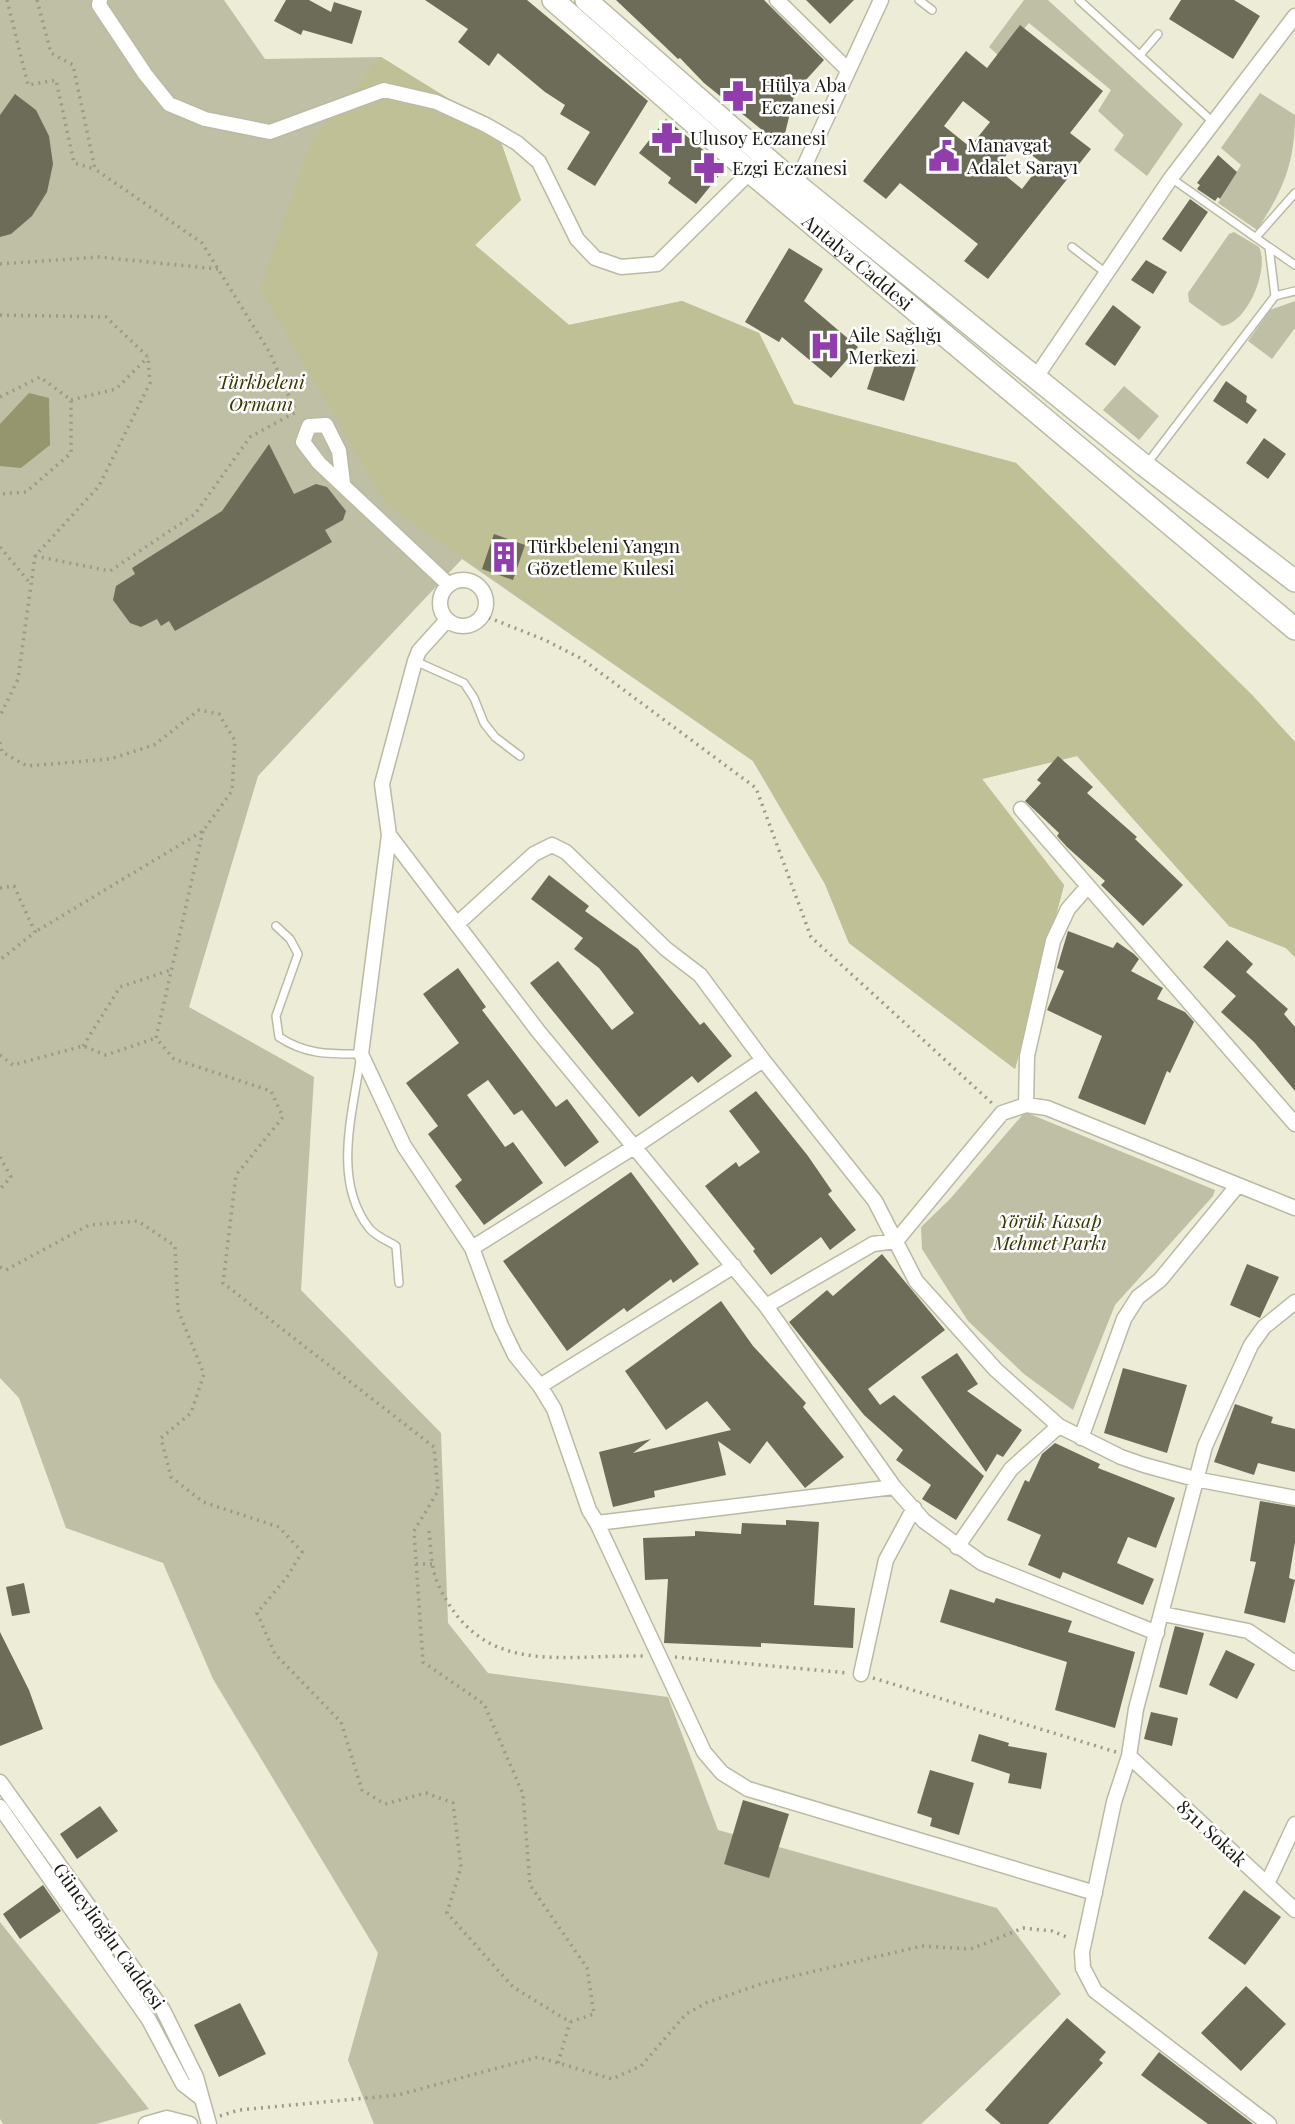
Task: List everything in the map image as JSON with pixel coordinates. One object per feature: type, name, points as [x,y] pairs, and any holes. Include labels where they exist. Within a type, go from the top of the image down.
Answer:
[{"type":"main road","name":"Antalya Caddesi","points":[[554,0],[750,172],[1295,629]]},
{"type":"main road","name":"Antalya Caddesi","points":[[586,0],[796,184],[1145,466],[1295,581]]},
{"type":"street","points":[[100,0],[99,5],[169,104],[205,119],[270,132],[384,90],[436,102],[486,125],[517,143],[539,162],[577,239],[595,258],[621,267],[657,264],[750,172]]},
{"type":"street","points":[[778,0],[848,70]]},
{"type":"street","points":[[796,184],[881,0]]},
{"type":"street","points":[[1036,377],[1171,178],[1295,16]]},
{"type":"street","points":[[343,483],[338,451],[326,425],[309,426],[303,442],[318,463],[343,483],[449,585]]},
{"type":"street","points":[[464,580],[478,586],[486,600],[482,615],[470,625],[454,624],[447,620],[440,606],[440,598],[449,585],[464,580]]},
{"type":"street","points":[[447,620],[419,651],[415,661],[382,784],[389,835],[361,1054],[404,1146],[472,1248],[505,1336],[515,1355],[540,1386],[554,1409],[589,1510],[704,1752],[734,1782],[1095,1893]]},
{"type":"street","points":[[1021,809],[1295,1124]]},
{"type":"street","points":[[389,835],[538,1031],[766,1306],[894,1486],[914,1508],[957,1547],[982,1563],[1157,1633]]},
{"type":"street","points":[[457,924],[534,854],[552,845],[566,852],[666,949],[700,975],[763,1060],[876,1201],[916,1281],[996,1370],[1059,1426],[1121,1457],[1195,1479],[1295,1498]]},
{"type":"street","points":[[1026,1105],[1027,1056],[1053,941],[1068,909],[1088,886]]},
{"type":"street","points":[[472,1248],[634,1147],[763,1060]]},
{"type":"street","points":[[766,1306],[873,1244],[896,1241],[1002,1113],[1026,1105],[1047,1108],[1295,1208]]},
{"type":"street","points":[[1081,1438],[1124,1319],[1138,1297],[1160,1280],[1238,1185]]},
{"type":"street","points":[[540,1386],[734,1266]]},
{"type":"street","points":[[1269,2124],[1095,1991],[1083,1968],[1084,1944],[1114,1802],[1129,1756],[1136,1709],[1163,1614],[1195,1479],[1217,1417],[1251,1345],[1264,1327],[1295,1302]]},
{"type":"street","points":[[957,1547],[1011,1469],[1059,1426]]},
{"type":"street","points":[[597,1523],[894,1486]]},
{"type":"street","points":[[861,1674],[886,1560],[914,1508]]},
{"type":"street","points":[[1163,1614],[1248,1631],[1295,1663]]},
{"type":"street","name":"8511 Sokak","points":[[1129,1756],[1295,1910]]},
{"type":"street","name":"Güneylioğlu Caddesi","points":[[0,1782],[163,2010],[196,2077],[209,2122]]},
{"type":"street","name":"Güneylioğlu Caddesi","points":[[0,1807],[149,2020],[183,2084],[201,2098]]},
{"type":"street","points":[[1267,1884],[1295,1824]]},
{"type":"street","points":[[146,2124],[167,2118],[191,2124],[209,2122]]},
{"type":"lane","points":[[919,0],[932,10]]},
{"type":"lane","points":[[1079,0],[1214,123]]},
{"type":"lane","points":[[1140,55],[1158,34]]},
{"type":"lane","points":[[1171,178],[1295,265]]},
{"type":"lane","points":[[1257,236],[1295,193]]},
{"type":"lane","points":[[1072,247],[1107,273]]},
{"type":"lane","points":[[1269,247],[1275,296]]},
{"type":"lane","points":[[1145,466],[1275,296],[1295,291]]},
{"type":"lane","points":[[415,661],[464,683],[474,698],[484,723],[495,737],[520,756]]},
{"type":"lane","points":[[276,926],[290,939],[298,954],[276,1016],[279,1037],[295,1048],[318,1054],[361,1054],[346,1170],[351,1197],[370,1230],[396,1247],[399,1283]]},
{"type":"path","points":[[7,0],[28,85],[56,80],[74,163],[95,169],[202,243],[270,353],[296,412],[309,426]]},
{"type":"path","points":[[37,0],[51,53],[73,65],[95,169]]},
{"type":"path","points":[[0,264],[99,257],[218,269]]},
{"type":"path","points":[[0,315],[106,317],[148,357],[150,383],[99,486],[35,556],[18,679],[0,716]]},
{"type":"path","points":[[71,400],[116,389],[148,357]]},
{"type":"path","points":[[0,397],[40,377],[71,400]]},
{"type":"path","points":[[0,494],[26,492],[71,453],[71,400]]},
{"type":"path","points":[[35,556],[110,571],[195,514],[250,437],[296,412]]},
{"type":"path","points":[[0,547],[30,583]]},
{"type":"path","points":[[482,615],[545,640],[582,659],[756,788],[811,937],[1002,1113]]},
{"type":"path","points":[[0,742],[2,752],[27,766],[110,759],[154,745],[199,710],[219,713],[235,741],[232,791],[203,831],[35,932],[0,960]]},
{"type":"path","points":[[156,1038],[203,831]]},
{"type":"path","points":[[0,888],[14,886],[35,932]]},
{"type":"path","points":[[83,1046],[121,987],[172,970]]},
{"type":"path","points":[[0,1055],[13,1065],[83,1046],[106,1055],[156,1038]]},
{"type":"path","points":[[0,1266],[6,1270],[89,1225],[138,1221],[175,1246],[178,1310],[204,1374],[191,1413],[161,1438],[171,1477],[204,1502],[279,1527],[302,1552],[287,1577],[257,1613],[275,1654],[341,1722],[362,1790],[385,1804],[426,1793],[453,1803],[461,1867],[447,1913],[513,1987],[570,2022],[594,2014],[587,1968],[530,1885],[523,1794],[484,1704],[423,1662],[414,1531],[439,1491],[434,1447],[223,1283],[236,1175],[283,1116],[271,1091],[174,1059],[156,1038]]},
{"type":"path","points":[[0,1157],[11,1177],[0,1189]]},
{"type":"path","points":[[429,1531],[436,1582],[465,1628],[497,1650],[521,1655],[659,1656],[803,1666],[861,1674],[1129,1756]]},
{"type":"path","points":[[416,1564],[434,1564]]},
{"type":"path","points":[[209,2122],[239,2110],[398,2095],[538,2057],[612,2079],[641,2066],[686,2014],[706,2003],[814,1969],[922,1946],[971,1949],[1023,1927],[1052,1931],[1084,1944]]},
{"type":"path","points":[[558,2063],[570,2022]]},
{"type":"green space","name":"Türkbeleni Ormanı","points":[[0,0],[224,0],[265,59],[381,57],[496,128],[521,200],[475,245],[569,325],[682,301],[759,333],[794,404],[1016,463],[1252,695],[1295,742],[1295,957],[1286,948],[1229,926],[1077,756],[982,779],[1064,885],[1015,1069],[849,943],[825,884],[753,761],[462,559],[258,776],[189,1007],[314,1077],[301,1290],[441,1433],[448,1623],[488,1673],[668,1697],[718,1830],[997,1908],[1061,1994],[921,2124],[374,2124],[348,2060],[378,1953],[213,1679],[163,1563],[66,1528],[19,1398],[0,1378]]},
{"type":"green space","points":[[1024,0],[1048,0],[1183,124],[1147,176],[1114,150],[1124,135],[1098,111],[1111,90],[1029,23],[1000,57],[989,47]]},
{"type":"green space","points":[[1260,93],[1295,115],[1293,148],[1286,176],[1257,230],[1218,203],[1241,165],[1221,148]]},
{"type":"green space","points":[[1234,232],[1259,247],[1261,268],[1259,281],[1248,306],[1231,323],[1222,326],[1189,302],[1188,293],[1229,234]]},
{"type":"green space","points":[[1295,301],[1295,328],[1272,359],[1248,341],[1270,310]]},
{"type":"green space","points":[[1124,386],[1159,416],[1139,440],[1103,410]]},
{"type":"green space","name":"Yörük Kasap Mehmet Parkı","points":[[1025,1112],[1215,1190],[1213,1196],[1115,1305],[1073,1410],[1024,1374],[968,1321],[922,1249],[921,1227],[950,1199]]},
{"type":"green space","points":[[0,1922],[149,2109],[96,2124],[3,2124],[0,2119]]},
{"type":"shaded area","points":[[381,57],[496,128],[521,200],[475,245],[569,325],[682,301],[759,333],[794,404],[1016,463],[1252,695],[1295,742],[1295,957],[1286,948],[1229,926],[1077,756],[982,779],[1064,885],[1015,1069],[849,943],[825,884],[753,761],[386,504],[260,289],[312,138]]},
{"type":"shaded area","points":[[29,393],[49,398],[50,445],[21,468],[0,466],[0,424]]},
{"type":"building","points":[[286,0],[309,0],[331,12],[334,2],[362,11],[352,44],[303,30],[301,35],[274,21]]},
{"type":"building","points":[[425,0],[527,0],[648,101],[595,186],[567,169],[590,132],[560,114],[565,105],[498,53],[489,66],[458,42],[468,29]]},
{"type":"building","points":[[616,0],[764,0],[824,60],[795,92],[782,146],[704,83]]},
{"type":"building","points":[[806,0],[854,0],[830,24]]},
{"type":"building","points":[[1181,0],[1234,0],[1260,16],[1233,59],[1169,19]]},
{"type":"building","name":"Manavgat Adalet Sarayı","points":[[1020,25],[1103,91],[1070,133],[1091,149],[988,279],[964,261],[978,244],[900,183],[886,199],[863,181],[966,51],[987,68]],"holes":[[[963,101],[990,122],[970,147],[944,126]],[[1016,143],[1042,163],[1022,189],[996,168]]]},
{"type":"building","points":[[15,94],[36,110],[49,136],[53,164],[47,192],[32,216],[11,234],[0,237],[0,115]]},
{"type":"building","points":[[666,119],[725,168],[696,204],[668,183],[671,178],[639,153]]},
{"type":"building","points":[[1218,155],[1237,172],[1220,199],[1218,197],[1215,201],[1197,189],[1200,185],[1197,183]]},
{"type":"building","points":[[1190,199],[1208,212],[1181,252],[1162,239]]},
{"type":"building","points":[[789,248],[823,269],[804,301],[858,347],[831,378],[782,337],[779,342],[745,322]]},
{"type":"building","points":[[1146,260],[1167,272],[1153,294],[1131,280]]},
{"type":"building","points":[[1113,305],[1141,327],[1115,366],[1085,344]]},
{"type":"building","points":[[881,347],[918,360],[904,401],[867,389]]},
{"type":"building","points":[[1226,381],[1247,396],[1246,402],[1257,410],[1247,424],[1213,401]]},
{"type":"building","points":[[1264,438],[1286,454],[1268,479],[1246,463]]},
{"type":"building","points":[[269,444],[294,494],[316,484],[327,487],[346,511],[343,520],[325,530],[332,542],[175,631],[169,621],[161,626],[157,619],[141,627],[130,623],[113,600],[116,586],[135,574],[132,568],[222,511]]},
{"type":"building","name":"Türkbeleni Yangın Gözetleme Kulesi","points":[[494,534],[525,545],[513,580],[482,569]]},
{"type":"building","points":[[1058,756],[1093,787],[1087,793],[1137,837],[1135,839],[1183,885],[1143,926],[1101,885],[1105,881],[1067,847],[1057,836],[1059,833],[1025,801],[1041,783],[1037,780]]},
{"type":"building","points":[[549,875],[589,906],[585,911],[638,949],[700,1025],[704,1022],[732,1056],[698,1083],[692,1076],[639,1117],[530,983],[558,961],[612,1030],[634,1013],[599,968],[574,949],[583,938],[531,899]]},
{"type":"building","points":[[1068,931],[1113,948],[1117,942],[1134,954],[1139,959],[1131,971],[1163,988],[1157,999],[1185,1012],[1194,1022],[1170,1073],[1167,1071],[1145,1125],[1078,1098],[1102,1036],[1047,1010],[1064,971],[1057,968]]},
{"type":"building","points":[[1227,940],[1253,964],[1246,972],[1288,1009],[1284,1014],[1295,1027],[1295,1091],[1254,1042],[1221,1012],[1236,996],[1203,967]]},
{"type":"building","points":[[458,968],[486,1007],[482,1010],[556,1107],[567,1099],[599,1142],[565,1167],[522,1110],[514,1115],[488,1080],[467,1095],[505,1147],[513,1142],[543,1183],[484,1225],[455,1186],[462,1180],[428,1134],[438,1126],[406,1083],[459,1043],[423,994]]},
{"type":"building","points":[[756,1091],[808,1156],[832,1191],[828,1194],[856,1230],[830,1250],[821,1237],[771,1275],[753,1251],[755,1249],[705,1186],[736,1162],[739,1167],[760,1152],[729,1111]]},
{"type":"building","points":[[631,1172],[699,1264],[673,1283],[671,1279],[627,1312],[624,1308],[567,1351],[503,1261]]},
{"type":"building","points":[[882,1254],[945,1330],[868,1389],[880,1405],[894,1395],[984,1476],[956,1520],[922,1499],[931,1485],[896,1460],[903,1450],[864,1415],[789,1322],[827,1290],[833,1296]]},
{"type":"building","points":[[1247,1264],[1279,1277],[1260,1318],[1230,1305]]},
{"type":"building","points":[[721,1301],[753,1346],[806,1403],[803,1407],[844,1457],[805,1488],[767,1441],[750,1464],[718,1441],[726,1475],[654,1491],[655,1497],[613,1507],[599,1452],[651,1439],[633,1453],[731,1430],[707,1401],[666,1430],[625,1371]]},
{"type":"building","points":[[957,1353],[978,1384],[967,1391],[1022,1430],[1003,1457],[997,1454],[986,1472],[921,1377]]},
{"type":"building","points":[[1123,1368],[1187,1385],[1167,1453],[1104,1433]]},
{"type":"building","points":[[1235,1404],[1273,1417],[1271,1423],[1295,1429],[1295,1472],[1258,1463],[1254,1475],[1214,1462]]},
{"type":"building","points":[[1055,1443],[1100,1464],[1098,1468],[1175,1498],[1156,1548],[1128,1537],[1117,1563],[1154,1579],[1143,1605],[1063,1572],[1060,1579],[1028,1565],[1041,1535],[1007,1520],[1025,1480],[1029,1482],[1042,1454]]},
{"type":"building","points":[[1260,1501],[1295,1507],[1295,1542],[1289,1578],[1295,1580],[1285,1623],[1244,1613],[1256,1562],[1250,1561]]},
{"type":"building","points":[[786,1520],[819,1522],[814,1605],[855,1608],[853,1648],[761,1643],[761,1647],[664,1643],[668,1579],[645,1580],[643,1538],[695,1536],[695,1531],[741,1534],[742,1523],[786,1525]]},
{"type":"building","points":[[24,1583],[30,1613],[12,1616],[6,1587]]},
{"type":"building","points":[[950,1589],[994,1603],[996,1598],[1072,1621],[1068,1632],[1135,1652],[1115,1728],[1055,1710],[1067,1662],[940,1622]]},
{"type":"building","points":[[1175,1626],[1204,1633],[1187,1695],[1159,1687]]},
{"type":"building","points":[[0,1632],[29,1690],[43,1729],[0,1746]]},
{"type":"building","points":[[1226,1650],[1255,1664],[1237,1699],[1209,1685]]},
{"type":"building","points":[[1151,1712],[1178,1718],[1172,1746],[1144,1739]]},
{"type":"building","points":[[979,1734],[1009,1743],[1008,1746],[1047,1753],[1041,1789],[1008,1783],[1010,1774],[971,1761]]},
{"type":"building","points":[[930,1770],[974,1783],[959,1835],[930,1826],[932,1818],[917,1813]]},
{"type":"building","points":[[743,1800],[789,1814],[769,1878],[724,1864]]},
{"type":"building","points":[[100,1806],[118,1831],[77,1859],[60,1834]]},
{"type":"building","points":[[43,1885],[61,1911],[20,1939],[3,1914]]},
{"type":"building","points":[[1244,1890],[1281,1917],[1245,1965],[1208,1938]]},
{"type":"building","points":[[1246,1986],[1286,2024],[1241,2071],[1201,2033]]},
{"type":"building","points":[[240,2003],[266,2054],[219,2077],[194,2025]]},
{"type":"building","points":[[1067,2018],[1106,2052],[1099,2060],[1103,2063],[1048,2124],[1001,2124],[985,2110]]},
{"type":"building","points":[[1159,2052],[1253,2124],[1208,2124],[1141,2075]]},
{"type":"place","name":"Hülya Aba Eczanesi","points":[[738,96]]},
{"type":"place","name":"Ulusoy Eczanesi","points":[[667,138]]},
{"type":"place","name":"Manavgat Adalet Sarayı","points":[[944,156]]},
{"type":"place","name":"Ezgi Eczanesi","points":[[709,168]]},
{"type":"place","name":"Aile Sağlığı Merkezi","points":[[825,346]]},
{"type":"place","name":"Türkbeleni Yangın Gözetleme Kulesi","points":[[504,557]]}]
